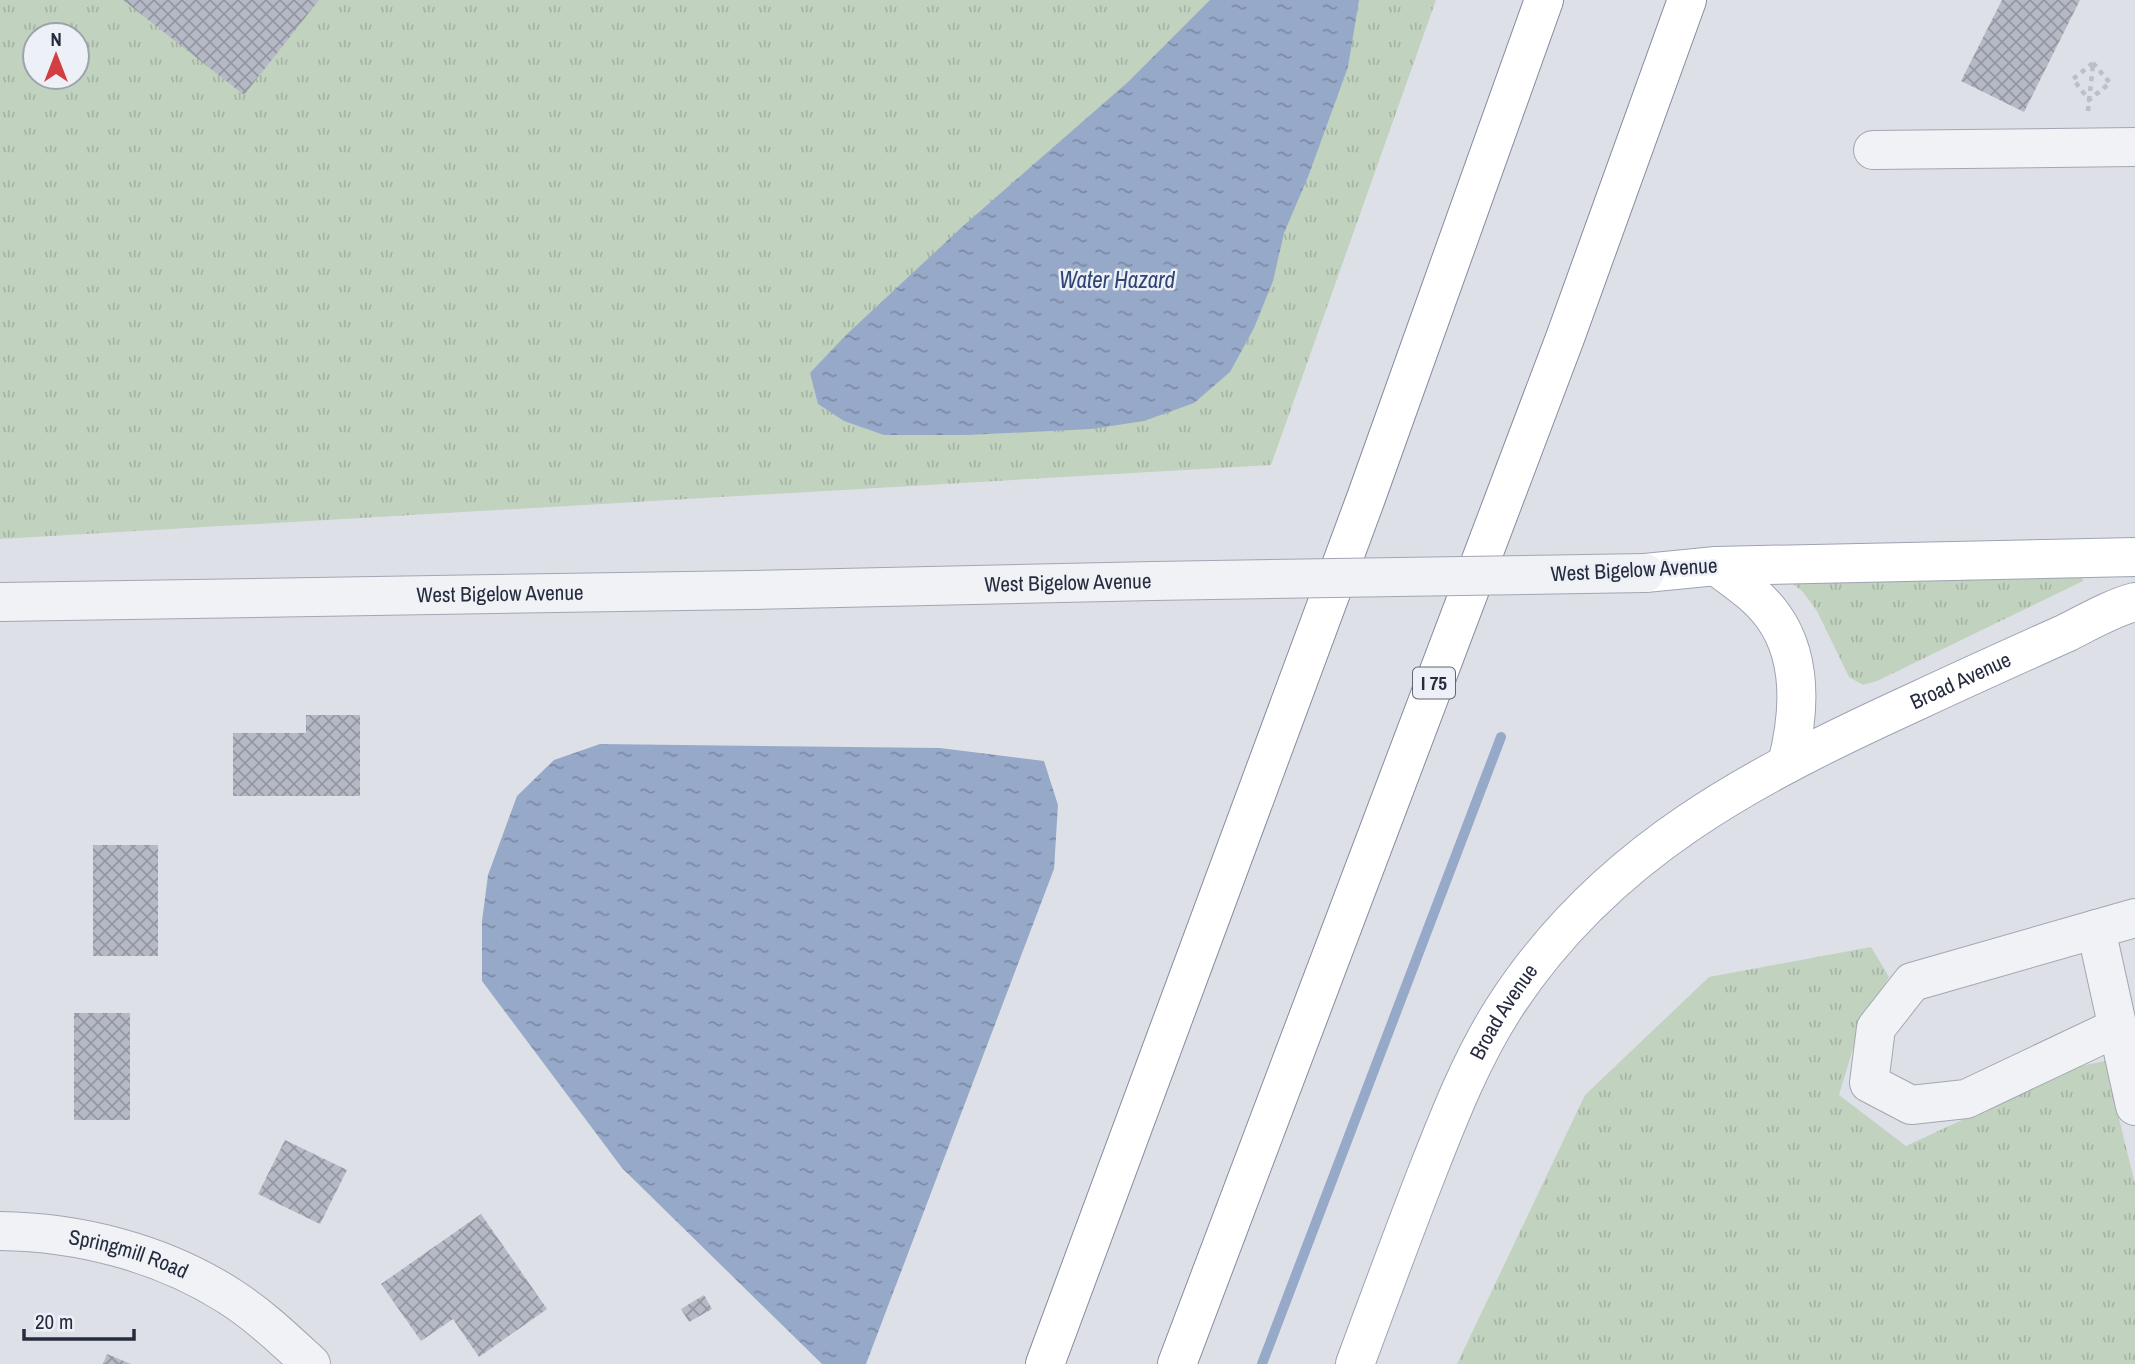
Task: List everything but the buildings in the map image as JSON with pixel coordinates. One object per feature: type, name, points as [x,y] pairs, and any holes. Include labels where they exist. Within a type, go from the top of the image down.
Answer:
[{"type":"main road","points":[[1045,1364],[1366,499],[1544,0]]},
{"type":"main road","name":"I 75","points":[[1177,1364],[1565,338],[1687,0]]},
{"type":"main road","name":"West Bigelow Avenue","points":[[1645,573],[1716,566],[2135,557]]},
{"type":"main road","points":[[1716,566],[1752,593],[1774,617],[1787,644],[1798,704],[1795,733],[1787,765]]},
{"type":"main road","name":"Broad Avenue","points":[[1355,1364],[1453,1107],[1476,1057],[1533,965],[1578,914],[1649,850],[1693,818],[1787,765],[1852,731],[2135,602]]},
{"type":"street","points":[[1873,150],[2135,147]]},
{"type":"street","name":"West Bigelow Avenue","points":[[0,602],[1645,573]]},
{"type":"street","points":[[2118,1027],[1965,1098],[1911,1105],[1869,1083],[1876,1028],[1912,982],[2135,918]]},
{"type":"street","points":[[2096,929],[2135,1106]]},
{"type":"street","name":"Springmill Road","points":[[0,1231],[49,1233],[130,1250],[181,1269],[229,1296],[274,1329],[311,1364]]},
{"type":"path","points":[[2089,100],[2073,79],[2093,63]]},
{"type":"path","points":[[2089,100],[2110,83],[2093,63]]},
{"type":"path","points":[[2085,147],[2093,63]]},
{"type":"green space","points":[[0,0],[1436,0],[1271,465],[0,539]]},
{"type":"green space","points":[[2082,573],[2083,581],[1877,681],[1863,685],[1849,677],[1817,611],[1803,592],[1786,578]]},
{"type":"green space","points":[[1871,947],[1889,977],[1857,1035],[1839,1095],[1906,1146],[2076,1067],[2105,1061],[2135,1184],[2135,1364],[1457,1364],[1585,1095],[1709,977]]},
{"type":"water","name":"Water Hazard","points":[[1210,0],[1359,0],[1348,67],[1308,177],[1284,233],[1273,281],[1254,328],[1230,372],[1194,403],[1144,421],[1091,429],[967,435],[884,435],[844,421],[818,404],[810,373],[846,335],[962,227],[1128,82]]},
{"type":"water","points":[[600,744],[940,748],[1044,761],[1058,805],[1054,869],[866,1364],[822,1364],[622,1168],[482,981],[482,921],[488,875],[517,796],[554,760]]},
{"type":"waterway","points":[[1262,1364],[1501,737]]}]
